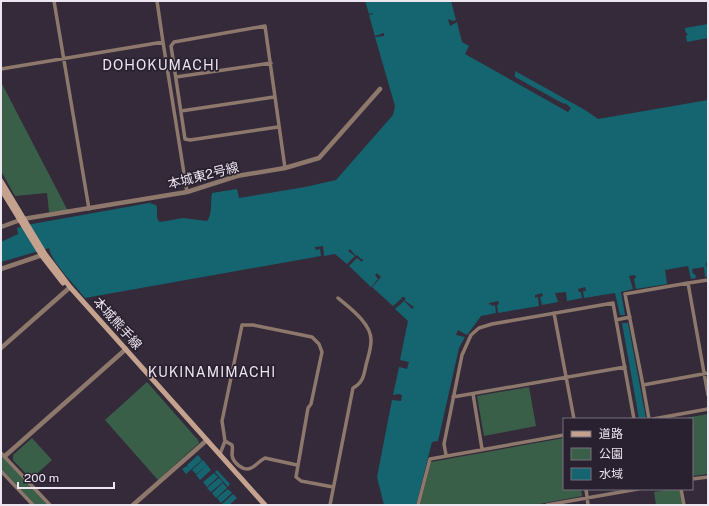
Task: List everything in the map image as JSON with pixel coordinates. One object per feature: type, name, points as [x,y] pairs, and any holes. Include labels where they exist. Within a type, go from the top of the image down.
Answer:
[{"type":"main road","name":"本城熊手線","points":[[1,183],[21,220]]},
{"type":"main road","name":"本城熊手線","points":[[1,189],[42,253],[68,289],[125,350]]},
{"type":"main road","name":"本城熊手線","points":[[42,253],[261,505]]},
{"type":"main road","name":"本城熊手線","points":[[206,441],[220,454],[265,505]]},
{"type":"street","points":[[54,1],[89,209]]},
{"type":"street","points":[[157,1],[187,192]]},
{"type":"street","points":[[278,128],[190,140],[186,139],[171,46],[174,42],[265,26],[271,63],[278,128],[285,168]]},
{"type":"street","points":[[1,70],[163,42]]},
{"type":"street","points":[[176,77],[271,63]]},
{"type":"street","name":"本城東2号線","points":[[1,227],[21,220],[187,192],[237,176],[285,168],[319,158],[380,89]]},
{"type":"street","points":[[181,111],[274,97]]},
{"type":"street","points":[[1,269],[42,253]]},
{"type":"street","points":[[649,418],[625,294],[708,280]]},
{"type":"street","points":[[688,283],[706,373],[708,395]]},
{"type":"street","points":[[1,348],[68,289]]},
{"type":"street","points":[[330,505],[353,388],[359,385],[363,377],[371,339],[369,332],[360,316],[338,298]]},
{"type":"street","points":[[446,455],[444,444],[462,355],[471,336],[479,328],[492,324],[613,303],[634,418]]},
{"type":"street","points":[[554,313],[574,418]]},
{"type":"street","points":[[616,320],[630,317]]},
{"type":"street","points":[[220,454],[225,441],[222,421],[242,325],[253,325],[312,337],[319,344],[322,352],[311,404],[308,408],[295,474],[297,479],[301,481],[333,487]]},
{"type":"street","points":[[50,505],[2,456],[125,350]]},
{"type":"street","points":[[453,397],[625,367]]},
{"type":"street","points":[[642,385],[706,373]]},
{"type":"street","points":[[473,394],[482,449]]},
{"type":"street","points":[[658,418],[708,409]]},
{"type":"street","points":[[418,505],[430,459],[563,435]]},
{"type":"street","points":[[133,505],[206,441]]},
{"type":"street","points":[[225,441],[232,445],[233,458],[243,469],[246,470],[252,468],[265,458],[297,465]]},
{"type":"street","points":[[1,471],[33,505]]},
{"type":"street","points":[[693,480],[708,477]]},
{"type":"street","points":[[586,490],[588,505]]},
{"type":"street","points":[[547,505],[632,490]]},
{"type":"street","points":[[681,490],[684,505]]},
{"type":"green space","points":[[1,82],[68,211],[49,212],[47,193],[15,196],[1,171]]},
{"type":"green space","points":[[147,382],[199,443],[158,480],[105,420]]},
{"type":"green space","points":[[529,387],[536,426],[484,436],[477,396]]},
{"type":"green space","points":[[708,414],[708,474],[693,476],[693,418],[686,418]]},
{"type":"green space","points":[[32,438],[52,460],[31,479],[13,460],[13,455]]},
{"type":"green space","points":[[563,438],[563,490],[581,490],[582,496],[534,505],[420,505],[431,462]]},
{"type":"green space","points":[[1,455],[48,505],[35,505],[1,468]]},
{"type":"green space","points":[[680,490],[683,505],[656,505],[654,492]]},
{"type":"water","points":[[365,1],[451,1],[456,20],[453,21],[448,19],[450,26],[457,22],[462,42],[469,46],[465,54],[568,112],[571,108],[565,103],[564,104],[515,77],[515,71],[585,110],[598,119],[708,100],[708,262],[706,263],[708,276],[705,277],[704,267],[692,269],[696,278],[691,279],[688,266],[665,270],[667,284],[636,289],[634,279],[636,278],[635,275],[629,276],[633,289],[621,292],[625,315],[620,315],[615,293],[584,298],[583,291],[586,291],[585,287],[578,289],[579,292],[581,292],[582,298],[567,301],[566,292],[555,293],[558,302],[542,305],[540,297],[543,296],[542,293],[535,295],[535,298],[538,297],[539,306],[498,313],[498,301],[489,303],[489,305],[491,304],[492,306],[495,305],[496,313],[481,316],[467,335],[458,330],[456,335],[465,337],[459,348],[438,441],[432,442],[416,505],[384,505],[377,477],[392,400],[401,401],[402,395],[393,395],[399,367],[407,369],[409,362],[400,360],[408,321],[395,309],[404,301],[412,309],[414,307],[404,300],[406,299],[404,297],[401,297],[402,298],[393,306],[372,287],[381,277],[377,273],[375,275],[378,279],[371,287],[349,266],[357,258],[362,262],[363,260],[357,255],[356,256],[350,249],[348,251],[355,256],[347,264],[335,254],[324,256],[323,246],[315,247],[316,250],[320,249],[321,256],[85,298],[59,267],[49,248],[1,262],[1,242],[18,234],[17,228],[32,224],[149,203],[156,205],[157,218],[160,222],[183,218],[207,221],[211,211],[212,193],[237,189],[239,198],[305,187],[336,180],[393,115],[395,106],[375,37],[384,36],[384,33],[375,36],[369,15],[373,14],[369,14]]},
{"type":"water","points":[[708,24],[708,38],[687,42],[686,36],[688,34],[686,33],[685,28]]},
{"type":"water","points":[[622,323],[628,323],[646,418],[639,418]]},
{"type":"water","points":[[198,455],[202,460],[186,474],[182,469],[187,466],[189,468],[187,465]]},
{"type":"water","points":[[203,460],[207,465],[196,474],[192,470]]},
{"type":"water","points":[[207,465],[211,470],[200,480],[196,475]]},
{"type":"water","points":[[217,470],[230,484],[228,487],[215,472]]},
{"type":"water","points":[[214,473],[218,477],[207,487],[203,482]]},
{"type":"water","points":[[219,478],[223,482],[211,492],[207,488]]},
{"type":"water","points":[[223,483],[227,488],[216,498],[212,493]]},
{"type":"water","points":[[228,489],[232,493],[221,503],[217,498]]},
{"type":"water","points":[[233,494],[237,498],[229,505],[222,504]]},
{"type":"district","name":"DOHOKUMACHI","points":[[161,65]]},
{"type":"district","name":"KUKINAMIMACHI","points":[[212,372]]}]
